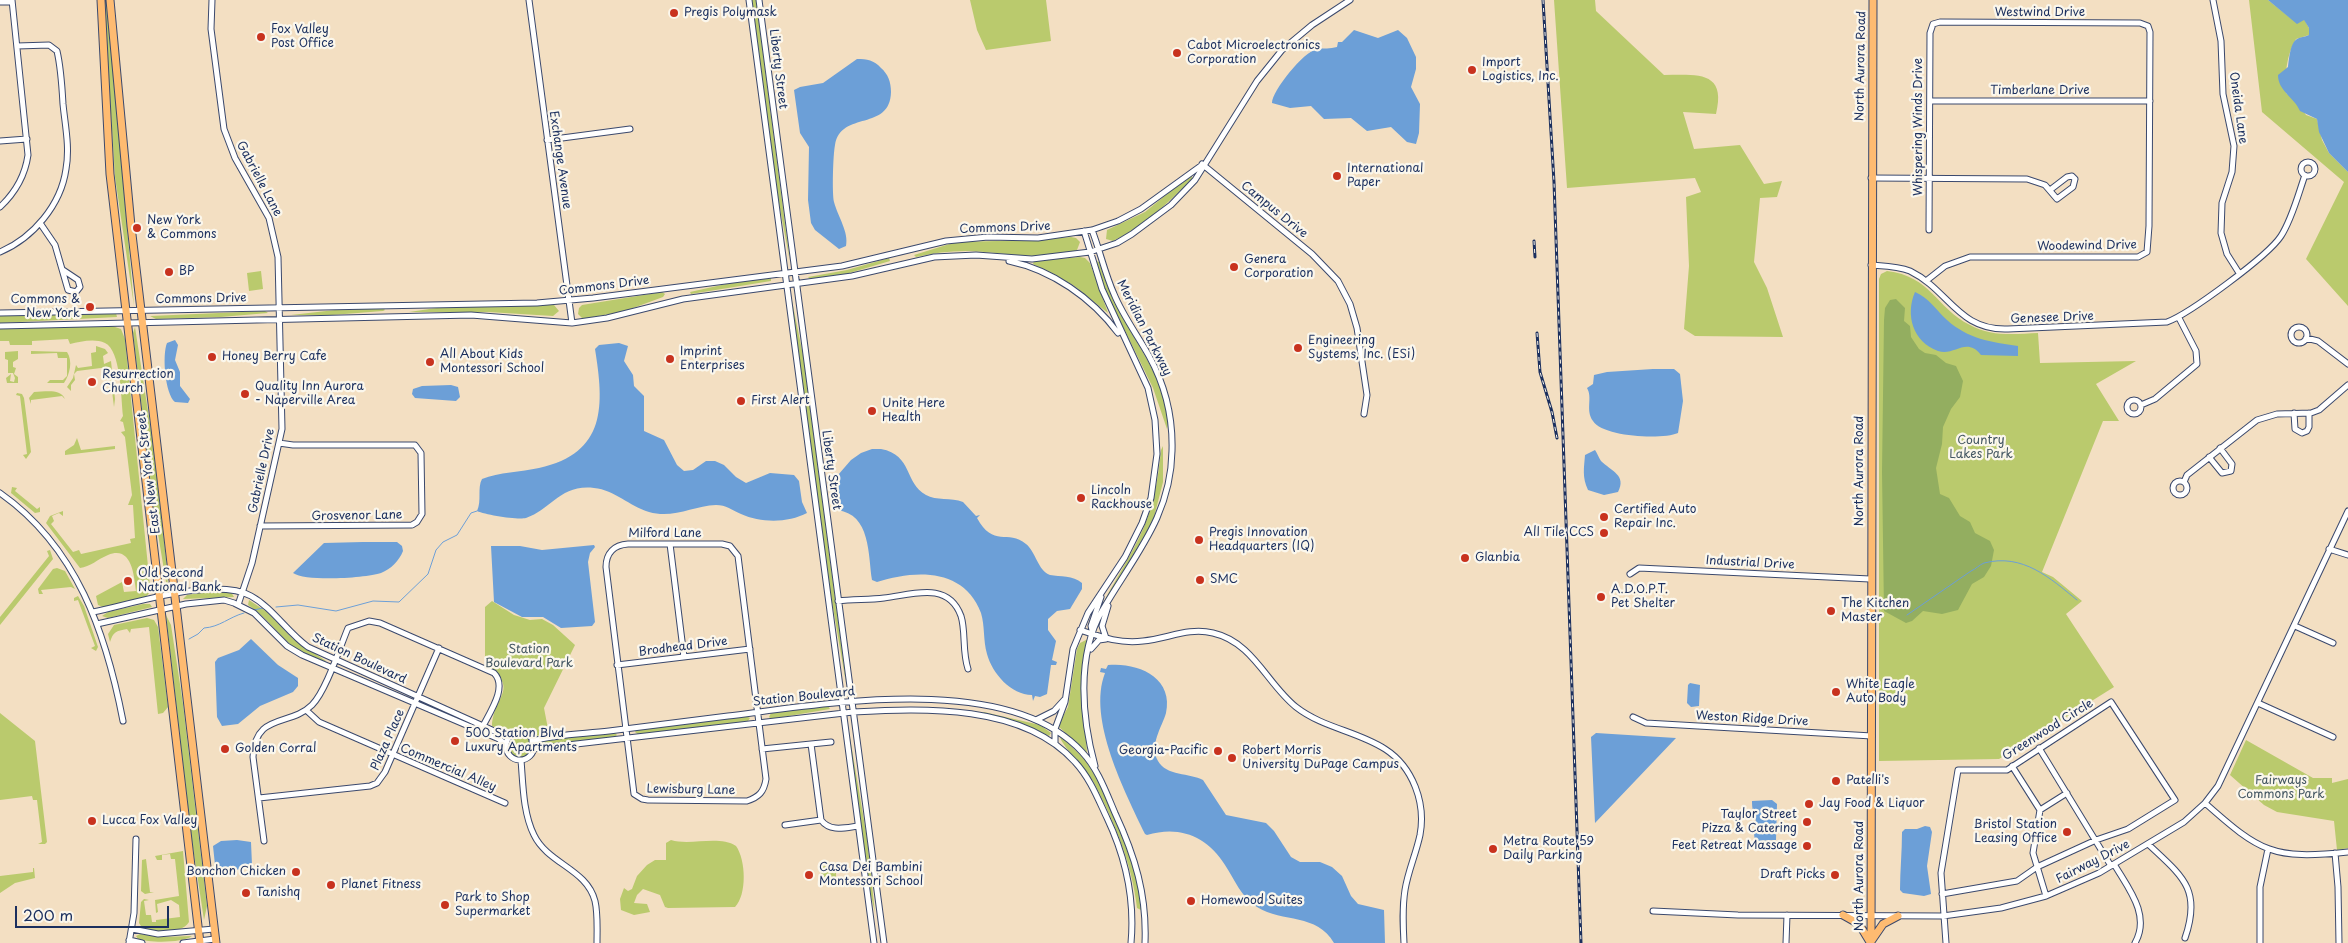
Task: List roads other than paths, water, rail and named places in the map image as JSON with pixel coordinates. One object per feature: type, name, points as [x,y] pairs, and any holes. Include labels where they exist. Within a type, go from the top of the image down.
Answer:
[{"type":"main road","name":"East New York Street","points":[[101,0],[110,174],[200,942]]},
{"type":"main road","name":"East New York Street","points":[[110,0],[131,226],[215,941]]},
{"type":"main road","name":"North Aurora Road","points":[[1871,943],[1872,736],[1870,579],[1873,0]]},
{"type":"main road","points":[[1843,915],[1859,924],[1871,943],[1883,924],[1898,916]]},
{"type":"street","name":"Gabrielle Lane","points":[[212,0],[211,29],[224,130],[232,152],[273,230],[278,257],[280,308]]},
{"type":"street","name":"Exchange Avenue","points":[[528,0],[572,322]]},
{"type":"street","name":"Liberty Street","points":[[749,0],[874,943]]},
{"type":"street","name":"Liberty Street","points":[[759,0],[884,943]]},
{"type":"street","name":"Oneida Lane","points":[[2212,0],[2221,41],[2223,94],[2234,146],[2232,172],[2222,203],[2221,233],[2227,254],[2239,273]]},
{"type":"street","points":[[0,2],[12,1],[28,156],[21,180],[0,207]]},
{"type":"street","points":[[1202,164],[1257,81],[1282,50],[1312,25],[1350,1]]},
{"type":"street","name":"Westwind Drive","points":[[1933,24],[1940,22],[2140,23],[2148,26]]},
{"type":"street","name":"Whispering Winds Drive","points":[[1929,230],[1930,30],[1933,24]]},
{"type":"street","name":"Woodewind Drive","points":[[1926,281],[1944,266],[1970,257],[2133,257],[2144,255],[2149,244],[2150,32],[2148,26]]},
{"type":"street","points":[[0,252],[15,244],[40,223],[58,196],[67,168],[67,139],[57,51],[49,45],[16,46]]},
{"type":"street","name":"Timberlane Drive","points":[[1930,100],[2150,101]]},
{"type":"street","points":[[547,140],[630,129]]},
{"type":"street","points":[[0,141],[27,139]]},
{"type":"street","name":"Commons Drive","points":[[0,313],[569,301],[850,264],[946,241],[988,237],[1038,238],[1092,230],[1118,221],[1141,209],[1202,164]]},
{"type":"street","name":"Commons Drive","points":[[0,326],[471,315],[572,322],[607,318],[683,299],[870,272],[934,256],[991,256],[1032,259],[1099,250],[1132,234],[1171,204],[1195,180],[1202,164]]},
{"type":"street","name":"Campus Drive","points":[[1202,164],[1312,254],[1338,281],[1350,304],[1356,328],[1367,395],[1364,414]]},
{"type":"street","name":"Genesee Drive","points":[[1872,265],[1905,269],[1926,281],[1963,316],[1982,326],[1998,330],[2167,322],[2179,318],[2267,252],[2280,237],[2305,175]]},
{"type":"street","points":[[1871,178],[2027,179],[2037,181],[2050,190],[2058,199],[2073,187],[2076,179],[2072,176],[2067,176],[2050,190]]},
{"type":"street","points":[[40,223],[55,244],[63,270]]},
{"type":"street","name":"Meridian Parkway","points":[[1092,230],[1113,293],[1158,375],[1167,402],[1172,437],[1169,481],[1158,519],[1102,611],[1093,634],[1084,684],[1084,720],[1096,772]]},
{"type":"street","name":"Meridian Parkway","points":[[1055,744],[1054,729],[1064,708],[1069,667],[1080,630],[1088,613],[1102,594],[1142,524],[1151,498],[1156,469],[1157,438],[1151,399],[1141,371],[1127,345],[1102,288],[1084,231]]},
{"type":"street","points":[[991,256],[1031,267],[1073,289],[1108,320],[1127,345]]},
{"type":"street","name":"Gabrielle Drive","points":[[238,605],[260,526],[279,443],[282,419],[280,308]]},
{"type":"street","points":[[2141,405],[2155,399],[2197,364],[2196,351],[2179,318]]},
{"type":"street","points":[[2306,338],[2318,341],[2348,364]]},
{"type":"street","points":[[2184,482],[2187,475],[2257,420],[2277,414],[2309,413],[2324,407],[2348,385]]},
{"type":"street","points":[[2294,413],[2295,429],[2302,433],[2307,431],[2309,427],[2309,413]]},
{"type":"street","name":"Grosvenor Lane","points":[[260,526],[412,525],[417,522],[422,514],[421,453],[415,445],[293,445],[279,443]]},
{"type":"street","points":[[2209,457],[2222,473],[2231,471],[2232,464],[2220,448]]},
{"type":"street","points":[[0,493],[26,513],[57,547],[80,584],[93,612],[114,678],[123,721]]},
{"type":"street","name":"Fairway Drive","points":[[1653,911],[1787,915],[1943,916],[2000,908],[2046,896],[2112,865],[2184,822],[2204,803],[2227,769],[2348,511]]},
{"type":"street","name":"Milford Lane","points":[[625,729],[606,567],[607,557],[613,548],[622,544],[722,544],[735,550],[740,562],[759,724]]},
{"type":"street","points":[[670,544],[684,657]]},
{"type":"street","points":[[2330,549],[2348,555]]},
{"type":"street","name":"Industrial Drive","points":[[1630,574],[1639,568],[1870,579]]},
{"type":"street","name":"Station Boulevard","points":[[93,612],[175,594],[217,588],[243,592],[270,611],[294,638],[334,661],[503,735],[510,736]]},
{"type":"street","points":[[838,600],[882,599],[925,591],[945,596],[956,605],[962,621],[963,652],[968,669]]},
{"type":"street","name":"Meridian Parkway","points":[[1093,634],[1091,626],[1102,594]]},
{"type":"street","name":"Station Boulevard","points":[[97,624],[215,600],[238,605],[254,613],[293,650],[456,721],[506,745]]},
{"type":"street","name":"Meridian Parkway","points":[[1087,663],[1094,645],[1099,640],[1106,638],[1102,626],[1109,601]]},
{"type":"street","points":[[264,841],[253,756],[257,737],[268,725],[306,710],[319,695],[348,628],[369,621],[380,623],[490,670],[499,679],[498,693],[480,732]]},
{"type":"street","points":[[2295,626],[2333,643]]},
{"type":"street","points":[[1080,630],[1126,642],[1141,642],[1195,631],[1224,636],[1249,653],[1284,697],[1303,712],[1325,724],[1374,742],[1395,757],[1410,776],[1418,794],[1421,816],[1419,837],[1404,896],[1404,943]]},
{"type":"street","name":"Plaza Place","points":[[259,798],[370,786],[381,779],[393,756],[439,648]]},
{"type":"street","name":"Brodhead Drive","points":[[617,665],[750,649]]},
{"type":"street","points":[[372,685],[375,679]]},
{"type":"street","points":[[1036,720],[1054,711],[1062,703],[1066,694]]},
{"type":"street","name":"Station Boulevard","points":[[532,741],[851,701],[957,701],[1002,710],[1036,720]]},
{"type":"street","name":"Greenwood Circle","points":[[1942,894],[2017,881],[2037,867],[2096,840],[2128,829],[2175,800],[2112,702],[2006,770],[1958,770],[1941,873],[1943,916],[1946,943]]},
{"type":"street","points":[[2258,703],[2333,737]]},
{"type":"street","name":"Commercial Alley","points":[[306,710],[318,722],[505,803]]},
{"type":"street","name":"Station Boulevard","points":[[533,749],[842,713],[908,710],[968,713],[1028,729],[1055,744]]},
{"type":"street","points":[[456,721],[459,715]]},
{"type":"street","name":"Weston Ridge Drive","points":[[1633,717],[1646,723],[1872,736]]},
{"type":"street","name":"Meridian Parkway","points":[[1036,720],[1054,729],[1083,752],[1096,772],[1127,837],[1139,870],[1144,905],[1145,943]]},
{"type":"street","name":"Lewisburg Lane","points":[[625,729],[634,794],[642,800],[747,800],[754,798],[765,787],[759,724]]},
{"type":"street","points":[[523,733],[532,741],[533,749],[529,756],[520,760],[510,756],[506,745],[510,736],[523,733]]},
{"type":"street","points":[[762,749],[831,742]]},
{"type":"street","points":[[811,744],[821,820],[825,826],[831,828],[858,826]]},
{"type":"street","points":[[1055,744],[1073,759],[1088,778],[1118,841],[1130,892],[1130,943]]},
{"type":"street","points":[[2039,748],[2137,904],[2141,928],[2135,943]]},
{"type":"street","points":[[520,760],[527,813],[534,836],[546,853],[578,875],[590,888],[596,908],[597,943]]},
{"type":"street","points":[[2012,766],[2040,810],[2033,853],[2046,896]]},
{"type":"street","points":[[2040,810],[2067,793]]},
{"type":"street","points":[[2204,803],[2240,834],[2268,849],[2303,856],[2348,852]]},
{"type":"street","points":[[785,825],[821,820]]},
{"type":"street","points":[[136,839],[132,929],[129,942],[142,943]]},
{"type":"street","points":[[2148,844],[2181,876],[2188,886],[2191,922],[2185,938]]},
{"type":"street","points":[[2260,943],[2260,888],[2268,849]]},
{"type":"street","points":[[2334,853],[2338,887],[2339,943]]},
{"type":"street","points":[[1786,943],[1787,915]]},
{"type":"street","points":[[132,929],[158,934],[214,929]]},
{"type":"street","points":[[183,943],[215,941]]},
{"type":"water","points":[[2268,0],[2348,0],[2348,172],[2329,153],[2319,132],[2317,119],[2300,111],[2283,90],[2279,81],[2278,75],[2288,67],[2293,44],[2297,39],[2309,35],[2309,28],[2304,20],[2297,24]]},
{"type":"water","points":[[1354,30],[1378,38],[1398,30],[1407,38],[1416,57],[1416,69],[1411,87],[1420,104],[1419,133],[1416,144],[1407,142],[1391,127],[1367,131],[1351,118],[1324,119],[1311,106],[1290,108],[1272,103],[1273,97],[1283,81],[1304,57],[1317,49],[1337,47],[1338,42],[1342,42]]},
{"type":"water","points":[[857,59],[870,60],[876,63],[889,78],[891,92],[889,104],[883,112],[846,128],[839,134],[835,145],[833,197],[847,241],[846,246],[839,249],[815,230],[811,223],[808,200],[809,147],[800,133],[794,90],[800,87],[823,83]]},
{"type":"water","points":[[1915,292],[1932,304],[1947,320],[1963,332],[1980,339],[2018,346],[2018,356],[1981,355],[1970,347],[1944,352],[1929,347],[1922,341],[1913,327],[1911,310]]},
{"type":"water","points":[[175,340],[178,345],[175,360],[180,372],[180,386],[190,399],[188,403],[175,402],[167,383],[165,349],[167,343]]},
{"type":"water","points":[[619,343],[628,346],[624,361],[633,375],[634,386],[644,396],[644,431],[664,440],[677,465],[684,471],[693,470],[706,461],[715,461],[724,465],[736,477],[746,483],[770,473],[794,475],[799,481],[802,502],[807,513],[791,519],[774,521],[749,517],[726,507],[716,505],[675,513],[658,514],[642,509],[602,489],[594,488],[573,490],[526,518],[502,517],[477,511],[482,479],[503,473],[539,468],[561,461],[578,451],[589,439],[596,424],[599,407],[600,389],[595,349],[599,345]]},
{"type":"water","points":[[1674,369],[1680,374],[1683,401],[1678,433],[1659,436],[1633,436],[1608,431],[1593,421],[1590,413],[1589,392],[1587,388],[1593,384],[1594,375],[1607,372]]},
{"type":"water","points":[[451,385],[458,387],[460,397],[456,401],[415,398],[412,394],[413,389],[422,386]]},
{"type":"water","points":[[872,449],[891,452],[904,463],[914,484],[926,495],[963,502],[976,516],[980,515],[977,518],[989,533],[1013,538],[1026,544],[1046,573],[1071,577],[1082,583],[1082,589],[1070,609],[1057,611],[1048,619],[1048,630],[1056,641],[1052,660],[1057,662],[1056,665],[1051,665],[1047,694],[1040,697],[1035,696],[1033,701],[1032,695],[1024,694],[1010,687],[998,675],[987,654],[981,613],[973,598],[963,587],[950,580],[922,574],[906,575],[877,582],[872,580],[866,537],[862,527],[848,513],[837,510],[838,475],[851,460],[861,453]]},
{"type":"water","points":[[1595,450],[1601,461],[1619,477],[1621,481],[1618,492],[1604,495],[1588,490],[1584,477],[1585,455]]},
{"type":"water","points":[[397,542],[402,546],[403,551],[391,567],[373,575],[350,578],[310,578],[293,573],[324,543]]},
{"type":"water","points":[[594,545],[595,547],[590,553],[588,562],[595,622],[592,626],[561,628],[543,617],[522,617],[494,602],[491,546],[520,546],[542,550]]},
{"type":"water","points":[[251,639],[278,665],[298,678],[298,686],[293,692],[260,706],[238,724],[222,726],[217,717],[215,662],[218,658],[239,650]]},
{"type":"water","points":[[1108,665],[1130,666],[1141,669],[1159,681],[1164,690],[1167,700],[1166,713],[1157,736],[1155,749],[1158,761],[1162,766],[1172,772],[1203,780],[1226,815],[1266,823],[1274,831],[1291,857],[1300,862],[1320,862],[1332,867],[1342,876],[1351,896],[1358,904],[1384,910],[1385,943],[1334,943],[1327,933],[1318,927],[1267,912],[1251,903],[1242,893],[1218,855],[1201,840],[1181,832],[1170,831],[1145,834],[1119,777],[1104,733],[1101,691],[1105,673],[1100,672],[1101,668],[1106,669]]},
{"type":"water","points":[[1690,683],[1700,685],[1699,706],[1691,707],[1687,703],[1688,685]]},
{"type":"water","points":[[1596,733],[1676,738],[1595,823],[1591,737]]},
{"type":"water","points":[[1772,800],[1777,804],[1776,840],[1756,841],[1754,835],[1756,820],[1752,801]]},
{"type":"water","points":[[1925,826],[1930,827],[1932,832],[1927,866],[1931,894],[1924,896],[1903,893],[1900,890],[1902,832],[1905,829],[1917,829]]},
{"type":"water","points":[[237,840],[251,842],[252,865],[249,868],[221,872],[215,865],[213,846],[221,841]]},
{"type":"waterway","points":[[276,607],[298,605],[336,611],[373,601],[399,602],[428,574],[436,550],[443,542],[457,535],[471,513],[477,511]]},
{"type":"waterway","points":[[1907,615],[1984,563],[1998,561],[2011,561],[2035,570],[2046,576],[2077,600]]},
{"type":"waterway","points":[[254,610],[263,608]]},
{"type":"waterway","points":[[189,639],[204,628],[215,626],[244,613]]},
{"type":"railway","points":[[1543,0],[1554,182],[1581,943]]},
{"type":"railway","points":[[1534,241],[1535,257]]},
{"type":"railway","points":[[1537,333],[1540,372],[1552,412],[1557,438]]},
{"type":"place","name":"Pregis Polymask","points":[[674,13]]},
{"type":"place","name":"Fox Valley Post Office","points":[[261,37]]},
{"type":"place","name":"Cabot Microelectronics Corporation","points":[[1177,53]]},
{"type":"place","name":"Import Logistics, Inc.","points":[[1472,70]]},
{"type":"place","name":"International Paper","points":[[1337,176]]},
{"type":"place","name":"New York & Commons","points":[[137,228]]},
{"type":"place","name":"Genera Corporation","points":[[1234,267]]},
{"type":"place","name":"BP","points":[[169,272]]},
{"type":"place","name":"Commons & New York","points":[[90,307]]},
{"type":"place","name":"Engineering Systems, Inc. (ESi)","points":[[1298,348]]},
{"type":"place","name":"Honey Berry Cafe","points":[[212,357]]},
{"type":"place","name":"Imprint Enterprises","points":[[670,359]]},
{"type":"place","name":"All About Kids Montessori School","points":[[430,362]]},
{"type":"place","name":"Resurrection Church","points":[[92,382]]},
{"type":"place","name":"Quality Inn Aurora - Naperville Area","points":[[245,394]]},
{"type":"place","name":"First Alert","points":[[741,401]]},
{"type":"place","name":"Unite Here Health","points":[[872,411]]},
{"type":"place","name":"Lincoln Rackhouse","points":[[1081,498]]},
{"type":"place","name":"Certified Auto Repair Inc.","points":[[1604,517]]},
{"type":"place","name":"All Tile CCS","points":[[1604,533]]},
{"type":"place","name":"Pregis Innovation Headquarters (IQ)","points":[[1199,540]]},
{"type":"place","name":"Glanbia","points":[[1465,558]]},
{"type":"place","name":"SMC","points":[[1200,580]]},
{"type":"place","name":"Old Second National Bank","points":[[128,581]]},
{"type":"place","name":"A.D.O.P.T. Pet Shelter","points":[[1601,597]]},
{"type":"place","name":"The Kitchen Master","points":[[1831,611]]},
{"type":"place","name":"White Eagle Auto Body","points":[[1836,692]]},
{"type":"place","name":"500 Station Blvd Luxury Apartments","points":[[455,741]]},
{"type":"place","name":"Golden Corral","points":[[225,749]]},
{"type":"place","name":"Georgia-Pacific","points":[[1218,751]]},
{"type":"place","name":"Robert Morris University DuPage Campus","points":[[1232,758]]},
{"type":"place","name":"Patelli's","points":[[1836,781]]},
{"type":"place","name":"Jay Food & Liquor","points":[[1809,804]]},
{"type":"place","name":"Lucca Fox Valley","points":[[92,821]]},
{"type":"place","name":"Taylor Street Pizza & Catering","points":[[1807,822]]},
{"type":"place","name":"Bristol Station Leasing Office","points":[[2067,832]]},
{"type":"place","name":"Feet Retreat Massage","points":[[1807,846]]},
{"type":"place","name":"Metra Route 59 Daily Parking","points":[[1493,849]]},
{"type":"place","name":"Bonchon Chicken","points":[[296,872]]},
{"type":"place","name":"Casa Dei Bambini Montessori School","points":[[809,875]]},
{"type":"place","name":"Draft Picks","points":[[1835,875]]},
{"type":"place","name":"Planet Fitness","points":[[331,885]]},
{"type":"place","name":"Tanishq","points":[[246,893]]},
{"type":"place","name":"Homewood Suites","points":[[1191,901]]},
{"type":"place","name":"Park to Shop Supermarket","points":[[445,905]]},
{"type":"park label","name":"Country Lakes Park","points":[[1981,448]]},
{"type":"park label","name":"Station Boulevard Park","points":[[529,657]]},
{"type":"park label","name":"Fairways Commons Park","points":[[2281,788]]}]
